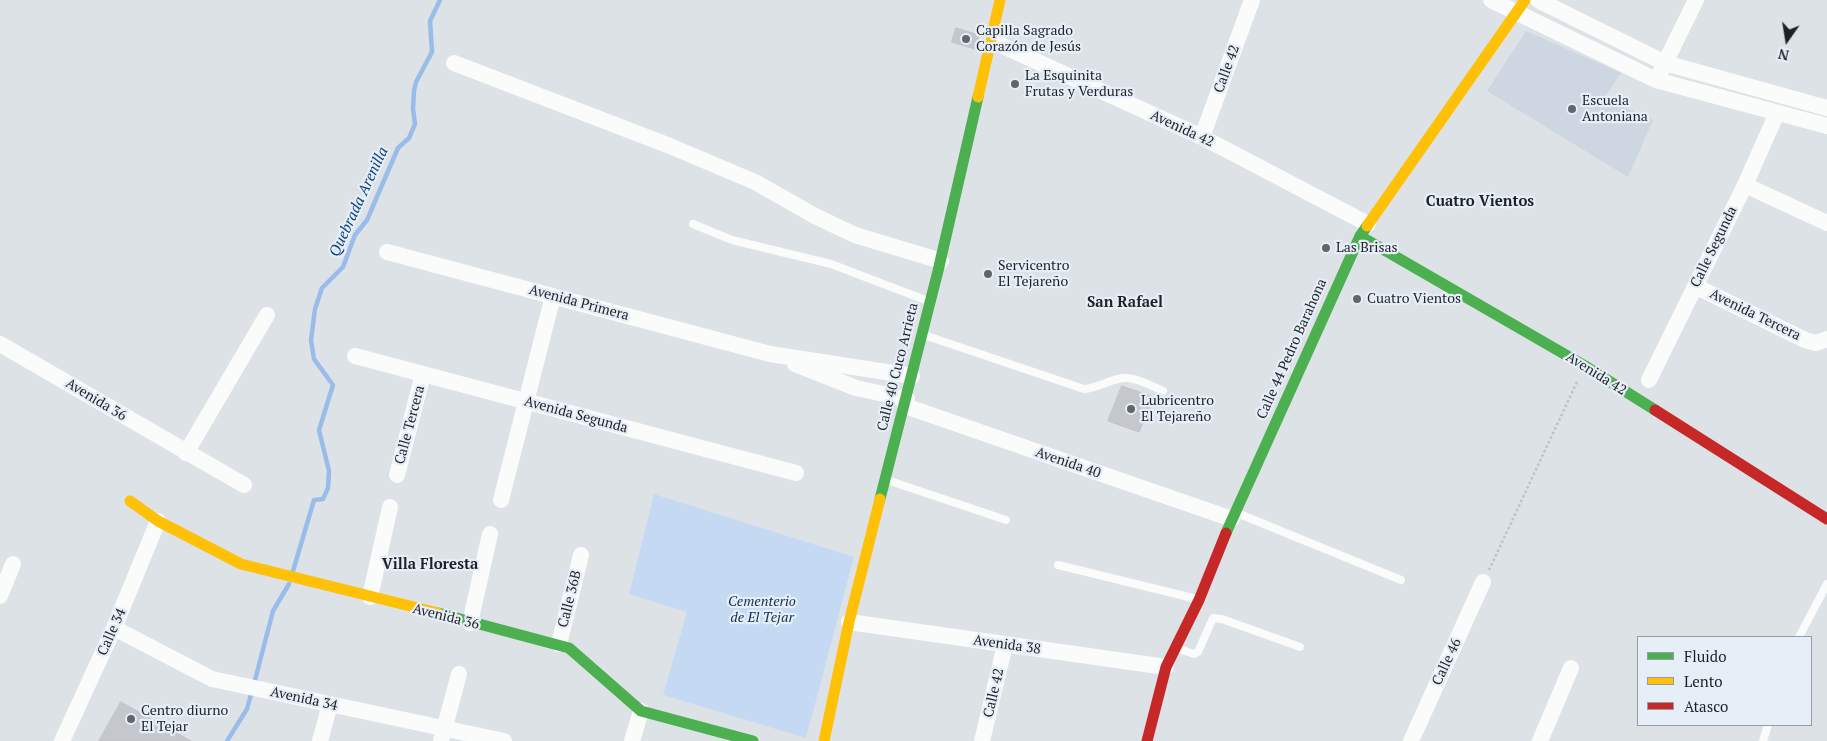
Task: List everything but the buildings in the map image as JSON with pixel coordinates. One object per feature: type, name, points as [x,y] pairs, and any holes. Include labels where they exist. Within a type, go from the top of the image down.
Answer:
[{"type":"street","name":"Calle 40 Cuco Arrieta","points":[[824,741],[849,622],[906,402],[992,41],[1000,0]]},
{"type":"street","name":"Calle 42","points":[[1202,137],[1252,0]]},
{"type":"street","points":[[1491,0],[1521,6],[1656,80],[1827,126]]},
{"type":"street","points":[[1538,0],[1665,63],[1827,108]]},
{"type":"street","points":[[1656,80],[1696,0]]},
{"type":"street","name":"Calle 44 Pedro Barahona","points":[[1147,741],[1166,667],[1199,600],[1234,516],[1364,230],[1521,6]]},
{"type":"street","name":"Avenida 42","points":[[992,41],[1202,137],[1364,230],[1827,519]]},
{"type":"street","points":[[454,63],[670,146],[755,182],[815,216],[856,235],[940,261]]},
{"type":"street","name":"Calle Segunda","points":[[1649,380],[1745,185],[1777,113]]},
{"type":"street","points":[[1745,185],[1827,223]]},
{"type":"street","name":"Avenida Primera","points":[[387,252],[770,354],[912,376]]},
{"type":"street","name":"Avenida Tercera","points":[[1695,286],[1805,340],[1821,341]]},
{"type":"street","points":[[501,500],[553,296]]},
{"type":"street","points":[[186,453],[267,315]]},
{"type":"street","name":"Avenida 36","points":[[0,344],[244,485]]},
{"type":"street","name":"Avenida Primera","points":[[770,354],[856,388],[906,402]]},
{"type":"street","name":"Avenida Segunda","points":[[355,356],[796,473]]},
{"type":"street","name":"Calle Tercera","points":[[397,475],[423,374]]},
{"type":"street","name":"Avenida 40","points":[[906,402],[1234,516]]},
{"type":"street","name":"Avenida 36","points":[[130,501],[158,521],[241,564],[559,644],[569,648],[641,711],[754,741]]},
{"type":"street","points":[[370,597],[390,507]]},
{"type":"street","name":"Calle 34","points":[[62,741],[114,628],[158,521]]},
{"type":"street","points":[[470,623],[490,534]]},
{"type":"street","name":"Calle 36B","points":[[559,644],[581,555]]},
{"type":"street","points":[[0,596],[13,564]]},
{"type":"street","name":"Calle 46","points":[[1411,741],[1483,582]]},
{"type":"street","name":"Avenida 38","points":[[849,622],[1166,667]]},
{"type":"street","name":"Avenida 34","points":[[114,628],[212,679],[330,704],[443,735],[504,741]]},
{"type":"street","name":"Calle 42","points":[[982,741],[1005,645]]},
{"type":"street","points":[[1540,741],[1571,668]]},
{"type":"street","points":[[443,735],[459,674]]},
{"type":"street","points":[[320,741],[330,704]]},
{"type":"street","points":[[632,741],[641,711]]},
{"type":"lane","points":[[693,224],[732,240],[831,264],[930,302]]},
{"type":"lane","points":[[922,335],[1084,389],[1096,388],[1117,379],[1126,378],[1136,379],[1163,391]]},
{"type":"lane","points":[[885,480],[1006,520]]},
{"type":"lane","points":[[1234,516],[1401,580]]},
{"type":"lane","points":[[1058,565],[1199,600]]},
{"type":"lane","points":[[1800,636],[1827,584]]},
{"type":"lane","points":[[1176,647],[1194,654],[1198,652],[1213,618],[1222,619],[1300,647]]},
{"type":"lane","points":[[1763,741],[1768,726]]},
{"type":"path","points":[[1483,582],[1584,366]]},
{"type":"shaded area","name":"Escuela Antoniana","points":[[1526,31],[1621,73],[1604,98],[1653,120],[1628,177],[1487,91]]},
{"type":"green space","name":"Cementerio de El Tejar","points":[[654,494],[854,557],[806,738],[663,695],[687,612],[629,594]]},
{"type":"waterway","name":"Quebrada Arenilla","points":[[293,571],[314,500],[323,499],[328,488],[329,471],[319,430],[333,385],[314,359],[311,340],[315,309],[322,288],[343,267],[355,235],[367,220],[398,148],[409,138],[415,124],[413,109],[414,91],[416,82],[432,52],[430,21],[440,0]]},
{"type":"waterway","name":"Quebrada Arenilla","points":[[254,684],[273,611],[289,584]]},
{"type":"waterway","name":"Quebrada Arenilla","points":[[227,741],[247,709],[252,691]]},
{"type":"traffic: fast","points":[[880,499],[938,271],[978,97]]},
{"type":"traffic: fast","points":[[1226,533],[1360,236],[1367,226]]},
{"type":"traffic: fast","points":[[1360,236],[1585,366],[1655,410]]},
{"type":"traffic: fast","points":[[438,613],[569,648],[641,711],[753,741]]},
{"type":"traffic: slow","points":[[978,97],[1000,0]]},
{"type":"traffic: slow","points":[[1367,226],[1525,0]]},
{"type":"traffic: slow","points":[[824,741],[849,622],[880,499]]},
{"type":"traffic: slow","points":[[130,501],[158,521],[241,564],[438,613]]},
{"type":"traffic: jam","points":[[1655,410],[1827,519]]},
{"type":"traffic: jam","points":[[1147,741],[1166,667],[1199,600],[1226,533]]},
{"type":"place","name":"Capilla Sagrado Corazón de Jesús","points":[[966,39]]},
{"type":"place","name":"La Esquinita Frutas y Verduras","points":[[1015,84]]},
{"type":"place","name":"Escuela Antoniana","points":[[1572,109]]},
{"type":"place","name":"Las Brisas","points":[[1326,248]]},
{"type":"place","name":"Servicentro El Tejareño","points":[[988,274]]},
{"type":"place","name":"Cuatro Vientos","points":[[1357,299]]},
{"type":"place","name":"Lubricentro El Tejareño","points":[[1131,409]]},
{"type":"place","name":"Centro diurno El Tejar","points":[[131,719]]},
{"type":"district","name":"Cuatro Vientos","points":[[1480,202]]},
{"type":"district","name":"San Rafael","points":[[1125,303]]},
{"type":"district","name":"Villa Floresta","points":[[430,565]]}]
